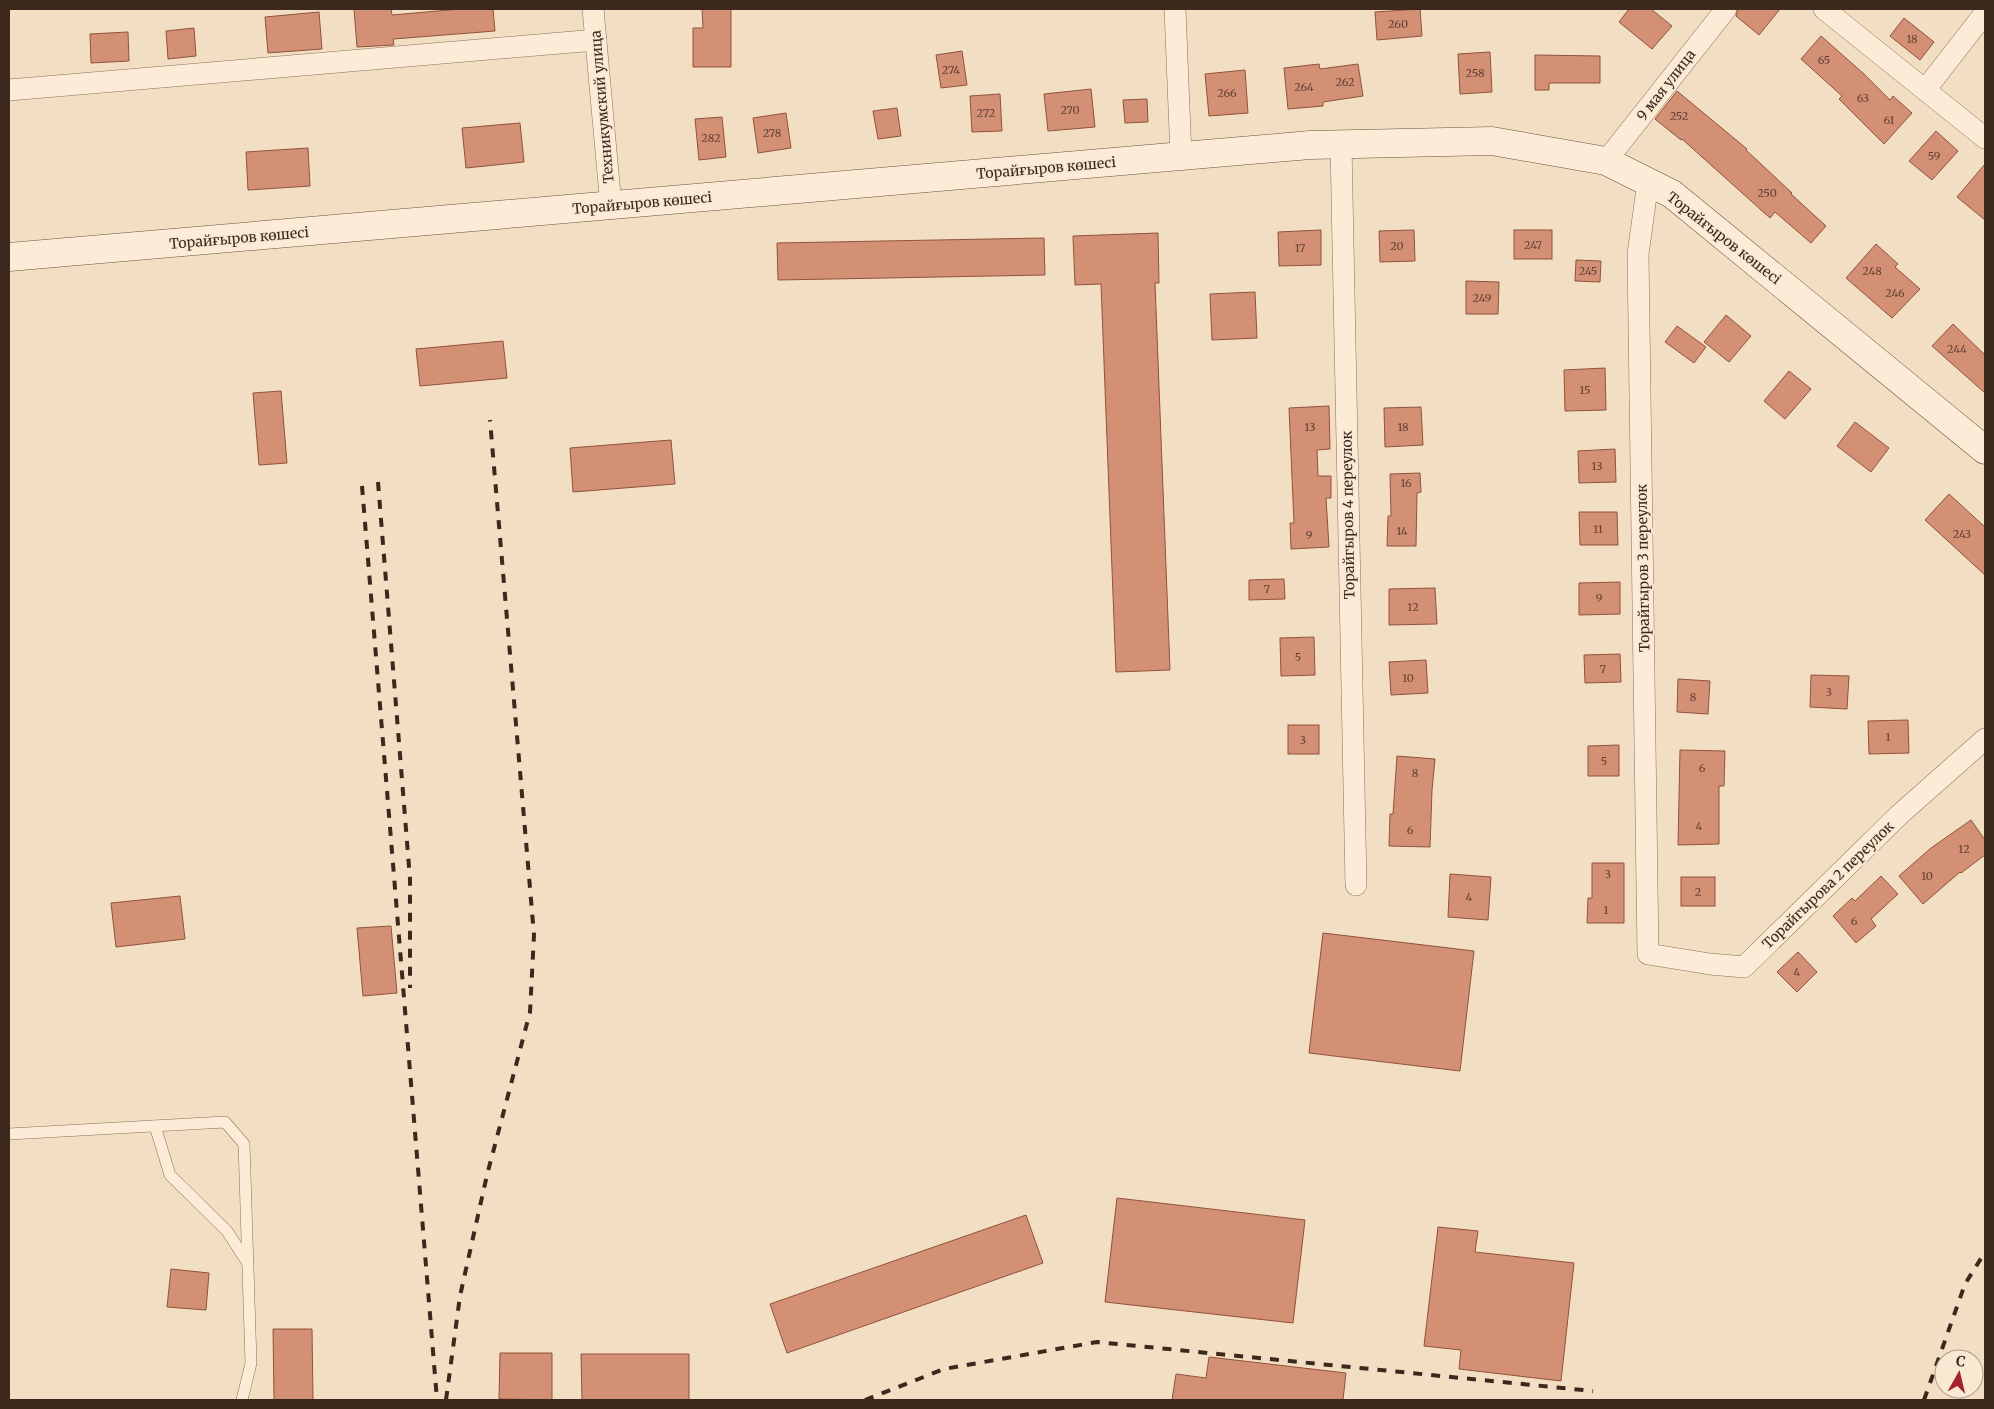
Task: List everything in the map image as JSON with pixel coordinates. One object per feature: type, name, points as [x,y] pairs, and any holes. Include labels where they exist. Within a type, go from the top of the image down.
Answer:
[{"type":"street","name":"Техникумский улица","points":[[593,9],[611,206]]},
{"type":"street","points":[[1176,9],[1181,156]]},
{"type":"street","name":"9 мая улица","points":[[1606,161],[1726,9]]},
{"type":"street","points":[[1824,9],[1985,138]]},
{"type":"street","points":[[1925,90],[1985,12]]},
{"type":"street","points":[[9,90],[596,40]]},
{"type":"street","name":"Торайғыров көшесі","points":[[9,258],[1310,145],[1492,141],[1606,161],[1672,194],[1985,450]]},
{"type":"street","name":"Торайгыров 4 переулок","points":[[1341,144],[1356,885]]},
{"type":"street","name":"Торайгыров 3 переулок","points":[[1648,182],[1638,254],[1648,954]]},
{"type":"street","name":"Торайгырова 2 переулок","points":[[1648,954],[1710,964],[1744,967],[1899,815],[1985,739]]},
{"type":"lane","points":[[9,1134],[225,1122],[244,1144],[251,1363],[242,1400]]},
{"type":"lane","points":[[155,1126],[170,1175],[227,1231],[248,1264]]},
{"type":"building","points":[[354,9],[391,9],[392,15],[460,9],[493,9],[495,31],[393,39],[394,45],[357,47]]},
{"type":"building","points":[[702,9],[731,9],[731,67],[693,67],[693,28],[703,28]]},
{"type":"building","points":[[1420,9],[1422,36],[1377,40],[1375,12]]},
{"type":"building","points":[[1629,9],[1651,9],[1672,26],[1652,49],[1619,22]]},
{"type":"building","points":[[1738,9],[1780,9],[1759,35],[1736,16]]},
{"type":"building","points":[[319,12],[322,49],[268,53],[265,17]]},
{"type":"building","points":[[1904,18],[1934,42],[1920,60],[1890,36]]},
{"type":"building","points":[[194,28],[196,56],[168,59],[166,31]]},
{"type":"building","points":[[128,32],[129,61],[91,63],[90,34]]},
{"type":"building","points":[[1821,36],[1890,100],[1893,96],[1912,113],[1884,144],[1839,99],[1842,96],[1801,59]]},
{"type":"building","points":[[962,51],[967,85],[941,88],[936,55]]},
{"type":"building","points":[[1490,52],[1492,92],[1460,94],[1458,54]]},
{"type":"building","points":[[1535,55],[1600,56],[1600,83],[1549,83],[1549,90],[1535,90]]},
{"type":"building","points":[[1319,64],[1320,69],[1358,64],[1363,96],[1323,102],[1323,106],[1288,109],[1284,68]]},
{"type":"building","points":[[1245,70],[1248,113],[1209,116],[1205,74]]},
{"type":"building","points":[[1091,89],[1095,127],[1048,131],[1044,94]]},
{"type":"building","points":[[1677,91],[1747,149],[1791,194],[1826,226],[1811,243],[1775,212],[1770,218],[1682,139],[1655,119]]},
{"type":"building","points":[[1000,94],[1002,131],[972,132],[970,96]]},
{"type":"building","points":[[1147,99],[1148,122],[1125,123],[1123,100]]},
{"type":"building","points":[[897,108],[901,136],[878,139],[873,111]]},
{"type":"building","points":[[786,113],[791,148],[758,153],[753,118]]},
{"type":"building","points":[[722,117],[726,157],[699,160],[695,119]]},
{"type":"building","points":[[520,123],[524,162],[466,168],[462,128]]},
{"type":"building","points":[[1936,131],[1958,151],[1932,180],[1909,161]]},
{"type":"building","points":[[308,148],[310,186],[248,190],[246,152]]},
{"type":"building","points":[[1985,164],[1985,220],[1957,197]]},
{"type":"building","points":[[1321,230],[1321,265],[1279,266],[1278,232]]},
{"type":"building","points":[[1414,230],[1415,261],[1380,262],[1379,231]]},
{"type":"building","points":[[1514,230],[1552,230],[1552,259],[1514,259]]},
{"type":"building","points":[[1158,233],[1159,283],[1155,283],[1170,670],[1116,672],[1101,284],[1075,285],[1073,236]]},
{"type":"building","points":[[1044,238],[1045,275],[778,280],[777,243]]},
{"type":"building","points":[[1876,244],[1898,264],[1895,267],[1920,289],[1892,318],[1846,278]]},
{"type":"building","points":[[1576,260],[1601,261],[1600,282],[1575,281]]},
{"type":"building","points":[[1466,281],[1499,282],[1498,314],[1466,314]]},
{"type":"building","points":[[1255,292],[1257,338],[1212,340],[1210,294]]},
{"type":"building","points":[[1726,315],[1751,336],[1729,362],[1704,342]]},
{"type":"building","points":[[1953,324],[1985,355],[1985,393],[1932,346]]},
{"type":"building","points":[[1677,326],[1706,347],[1694,363],[1665,342]]},
{"type":"building","points":[[503,341],[507,378],[420,386],[416,349]]},
{"type":"building","points":[[1605,368],[1606,410],[1565,411],[1564,370]]},
{"type":"building","points":[[1789,371],[1811,389],[1785,419],[1764,401]]},
{"type":"building","points":[[281,391],[287,463],[259,465],[253,393]]},
{"type":"building","points":[[1329,406],[1330,449],[1317,450],[1318,476],[1331,476],[1331,498],[1326,498],[1329,547],[1291,549],[1290,523],[1294,523],[1289,408]]},
{"type":"building","points":[[1421,407],[1423,445],[1385,447],[1384,408]]},
{"type":"building","points":[[1855,422],[1889,448],[1871,472],[1837,446]]},
{"type":"building","points":[[671,440],[675,484],[573,492],[570,448]]},
{"type":"building","points":[[1615,449],[1616,482],[1579,483],[1578,451]]},
{"type":"building","points":[[1420,473],[1421,492],[1417,493],[1416,546],[1387,546],[1388,516],[1391,516],[1390,474]]},
{"type":"building","points":[[1949,494],[1985,527],[1985,575],[1925,520]]},
{"type":"building","points":[[1579,512],[1617,512],[1618,545],[1580,545]]},
{"type":"building","points":[[1284,579],[1285,599],[1249,600],[1249,580]]},
{"type":"building","points":[[1620,582],[1620,614],[1579,615],[1579,583]]},
{"type":"building","points":[[1435,588],[1437,624],[1389,625],[1389,589]]},
{"type":"building","points":[[1314,637],[1315,675],[1281,676],[1280,638]]},
{"type":"building","points":[[1620,654],[1621,682],[1585,683],[1584,655]]},
{"type":"building","points":[[1426,660],[1428,693],[1391,695],[1389,662]]},
{"type":"building","points":[[1811,675],[1849,676],[1847,709],[1810,707]]},
{"type":"building","points":[[1678,679],[1710,681],[1708,714],[1677,712]]},
{"type":"building","points":[[1908,720],[1909,753],[1869,754],[1868,721]]},
{"type":"building","points":[[1288,725],[1319,725],[1319,754],[1288,754]]},
{"type":"building","points":[[1619,745],[1619,776],[1588,776],[1588,746]]},
{"type":"building","points":[[1680,750],[1725,751],[1724,786],[1719,786],[1719,844],[1678,845]]},
{"type":"building","points":[[1397,756],[1435,759],[1430,847],[1389,846],[1390,814],[1393,814]]},
{"type":"building","points":[[1971,820],[1985,840],[1985,855],[1960,872],[1923,904],[1899,876],[1931,848]]},
{"type":"building","points":[[1592,863],[1624,863],[1624,923],[1587,923],[1588,898],[1592,898]]},
{"type":"building","points":[[1450,874],[1491,877],[1488,920],[1448,917]]},
{"type":"building","points":[[1881,876],[1898,894],[1871,919],[1876,926],[1856,943],[1833,916],[1852,898],[1855,901]]},
{"type":"building","points":[[1681,877],[1715,877],[1715,906],[1681,906]]},
{"type":"building","points":[[180,896],[185,939],[116,947],[111,903]]},
{"type":"building","points":[[391,926],[397,993],[363,996],[357,928]]},
{"type":"building","points":[[1323,933],[1474,951],[1460,1071],[1309,1053]]},
{"type":"building","points":[[1798,952],[1817,972],[1797,992],[1777,972]]},
{"type":"building","points":[[1117,1198],[1305,1220],[1293,1323],[1105,1302]]},
{"type":"building","points":[[1026,1215],[1043,1263],[787,1353],[770,1304]]},
{"type":"building","points":[[1438,1227],[1478,1231],[1475,1252],[1574,1263],[1561,1381],[1459,1369],[1461,1350],[1424,1346]]},
{"type":"building","points":[[171,1269],[209,1273],[206,1310],[167,1307]]},
{"type":"building","points":[[273,1329],[312,1329],[313,1400],[274,1400]]},
{"type":"building","points":[[500,1353],[552,1353],[552,1400],[499,1399]]},
{"type":"building","points":[[581,1354],[689,1354],[689,1400],[582,1400]]},
{"type":"building","points":[[1209,1357],[1346,1373],[1343,1400],[1172,1400],[1176,1374],[1206,1378]]},
{"type":"railway","points":[[446,1400],[460,1296],[487,1175],[530,1012],[534,935],[490,420]]},
{"type":"railway","points":[[378,482],[410,879],[410,988]]},
{"type":"railway","points":[[362,486],[437,1400]]},
{"type":"railway","points":[[1924,1400],[1965,1284],[1985,1252]]},
{"type":"railway","points":[[865,1400],[944,1369],[1097,1342],[1593,1391]]}]
